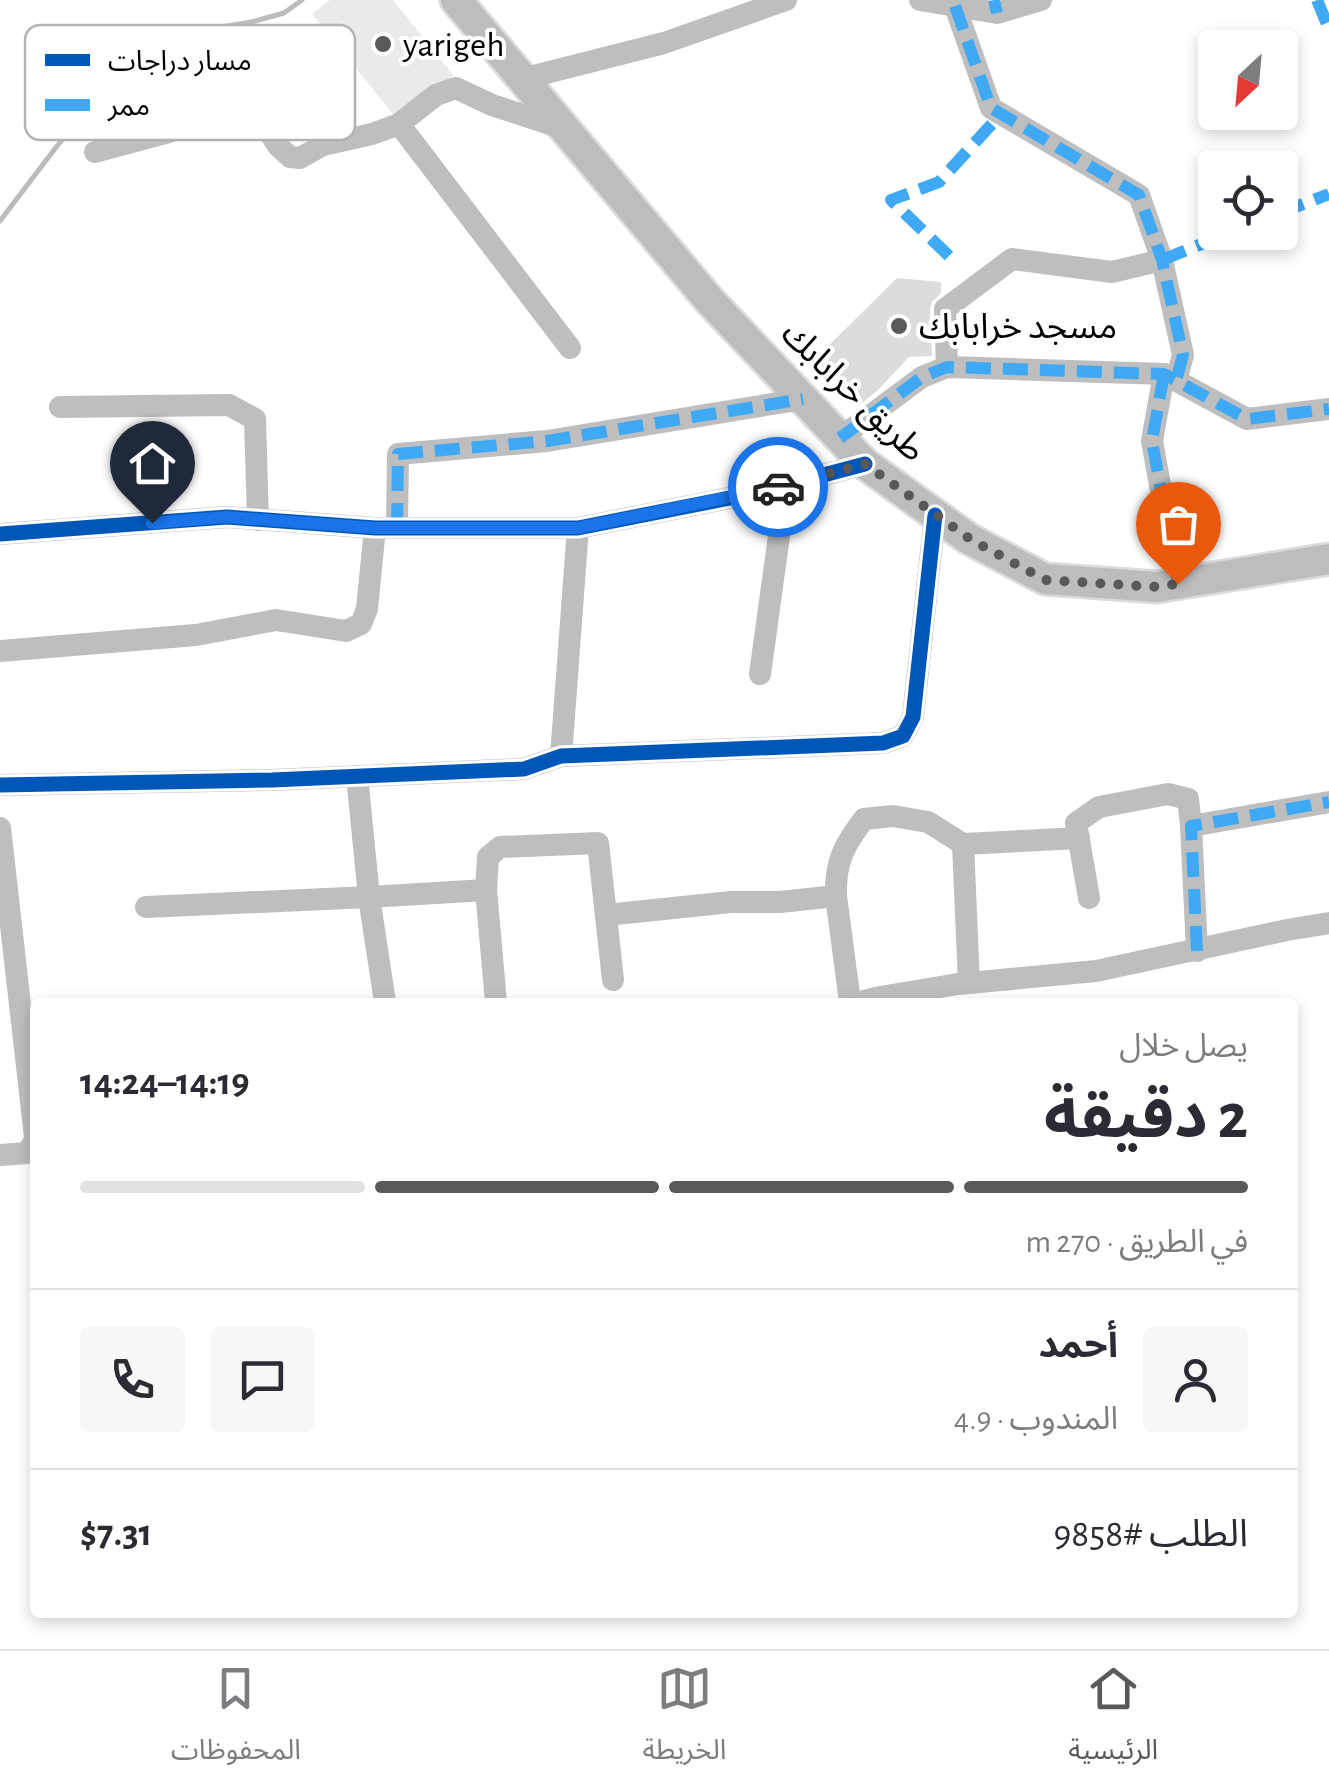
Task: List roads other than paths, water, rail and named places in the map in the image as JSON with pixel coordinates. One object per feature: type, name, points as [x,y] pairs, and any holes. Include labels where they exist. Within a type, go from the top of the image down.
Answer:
[{"type":"main road","name":"طريق خرابابك","points":[[456,0],[710,301],[840,438],[865,464],[970,539],[1045,580],[1157,587],[1329,559]]},
{"type":"street","points":[[522,79],[664,43],[786,0]]},
{"type":"street","points":[[920,0],[955,6],[1041,0]]},
{"type":"street","points":[[955,6],[991,108],[1139,194],[1162,260],[1183,355],[1170,377],[1152,441],[1178,584]]},
{"type":"street","points":[[355,138],[398,124],[436,95],[456,88],[565,130]]},
{"type":"street","points":[[398,124],[570,348]]},
{"type":"street","points":[[95,152],[141,140]]},
{"type":"street","points":[[275,140],[290,157],[300,158],[322,145],[345,140]]},
{"type":"street","points":[[947,367],[945,309],[1012,259],[1112,272],[1162,260]]},
{"type":"street","points":[[840,438],[922,376],[947,367],[1170,377],[1247,419],[1329,409]]},
{"type":"street","points":[[0,652],[196,636],[276,620],[346,631],[362,624],[368,610],[398,454],[547,440],[804,399]]},
{"type":"street","points":[[60,407],[229,405],[255,419],[258,520]]},
{"type":"street","points":[[0,534],[227,517],[386,528],[578,528],[786,485],[865,464]]},
{"type":"street","points":[[760,674],[786,485]]},
{"type":"street","points":[[0,785],[357,776],[524,768],[561,756],[883,743],[903,736],[913,717],[935,515]]},
{"type":"street","points":[[561,756],[578,528]]},
{"type":"street","points":[[357,776],[384,998]]},
{"type":"street","points":[[1090,898],[1076,823],[1098,807],[1168,794],[1188,799],[1197,950]]},
{"type":"street","points":[[1191,826],[1329,802]]},
{"type":"street","points":[[849,998],[835,872],[846,842],[864,818],[893,816],[928,822],[963,844],[1079,838]]},
{"type":"street","points":[[0,828],[30,1095]]},
{"type":"street","points":[[496,998],[486,890],[488,857],[500,847],[598,844],[613,980]]},
{"type":"street","points":[[963,844],[969,983]]},
{"type":"street","points":[[146,908],[486,890]]},
{"type":"street","points":[[606,915],[836,896]]},
{"type":"street","points":[[876,998],[969,983],[1096,971],[1329,923]]},
{"type":"street","points":[[0,1155],[27,1152],[30,1147]]},
{"type":"waterway","points":[[233,25],[284,13],[302,0]]},
{"type":"waterway","points":[[0,221],[62,140]]},
{"type":"place","name":"yarigeh","points":[[383,44]]},
{"type":"place","name":"مسجد خرابابك","points":[[899,326]]}]
